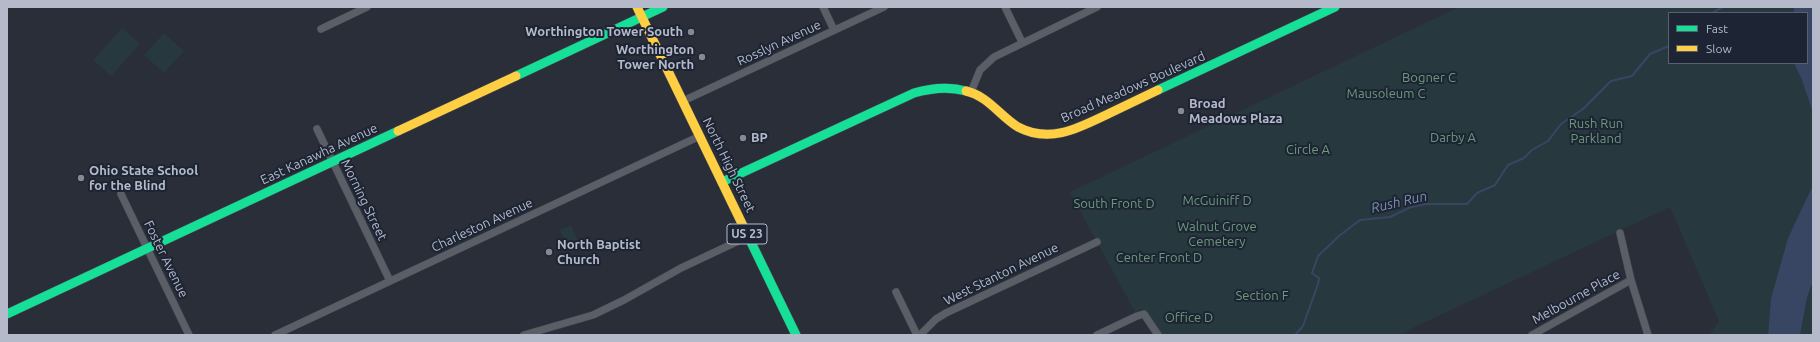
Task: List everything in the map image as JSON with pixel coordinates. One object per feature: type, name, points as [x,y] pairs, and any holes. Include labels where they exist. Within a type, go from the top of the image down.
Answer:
[{"type":"street","points":[[321,30],[367,7]]},
{"type":"street","name":"North High Street","points":[[638,7],[796,335]]},
{"type":"street","name":"East Kanawha Avenue","points":[[7,314],[663,7]]},
{"type":"street","points":[[823,7],[834,30]]},
{"type":"street","name":"Rosslyn Avenue","points":[[683,101],[884,7]]},
{"type":"street","points":[[1005,7],[1022,42]]},
{"type":"street","points":[[971,92],[980,70],[994,57],[1022,42],[1097,7]]},
{"type":"street","name":"Broad Meadows Boulevard","points":[[722,182],[911,94],[937,88],[971,92],[987,101],[1014,125],[1025,130],[1046,135],[1065,133],[1102,118],[1335,7]]},
{"type":"street","name":"Morning Street","points":[[317,129],[390,281]]},
{"type":"street","name":"Charleston Avenue","points":[[275,335],[700,136]]},
{"type":"street","name":"Foster Avenue","points":[[121,194],[189,335]]},
{"type":"street","points":[[1620,233],[1631,280],[1648,335]]},
{"type":"street","points":[[524,335],[593,315],[624,300],[681,268],[748,236]]},
{"type":"street","name":"West Stanton Avenue","points":[[920,335],[936,319],[946,313],[1097,242]]},
{"type":"street","name":"Melbourne Place","points":[[1532,335],[1584,304],[1631,280]]},
{"type":"street","points":[[896,292],[917,335]]},
{"type":"street","points":[[1097,335],[1141,314],[1147,316],[1158,335]]},
{"type":"green space","points":[[1459,7],[1794,7],[1793,12],[1668,12],[1668,64],[1794,64],[1802,80],[1813,113],[1813,185],[1788,238],[1771,298],[1768,335],[1709,335],[1719,321],[1670,207],[1398,335],[1160,335],[1149,314],[1142,309],[1135,312],[1070,192]]},
{"type":"green space","points":[[122,28],[140,44],[111,76],[93,60]]},
{"type":"green space","points":[[164,33],[184,51],[164,73],[144,55]]},
{"type":"green space","points":[[571,225],[579,243],[569,248],[560,230]]},
{"type":"green space","points":[[1813,281],[1813,335],[1800,335],[1807,298]]},
{"type":"water","points":[[1794,7],[1813,7],[1813,113],[1802,80],[1794,64],[1808,64],[1808,12],[1793,12]]},
{"type":"water","points":[[1813,185],[1813,281],[1807,298],[1800,335],[1768,335],[1771,298],[1788,238]]},
{"type":"waterway","name":"Rush Run","points":[[1714,12],[1723,7]]},
{"type":"waterway","name":"Rush Run","points":[[1295,335],[1303,326],[1318,284],[1319,278],[1312,273],[1318,256],[1339,236],[1360,220],[1390,217],[1411,207],[1426,204],[1467,204],[1477,193],[1495,185],[1508,165],[1524,158],[1532,150],[1548,141],[1561,124],[1583,109],[1611,81],[1632,76],[1650,54],[1668,46]]},
{"type":"traffic: fast","points":[[516,76],[663,7]]},
{"type":"traffic: fast","points":[[1158,90],[1335,7]]},
{"type":"traffic: fast","points":[[722,182],[914,93],[940,88],[953,88],[966,91]]},
{"type":"traffic: fast","points":[[7,314],[398,131]]},
{"type":"traffic: fast","points":[[748,236],[796,335]]},
{"type":"traffic: slow","points":[[637,7],[748,236]]},
{"type":"traffic: slow","points":[[398,131],[516,76]]},
{"type":"traffic: slow","points":[[966,91],[981,97],[1018,127],[1030,132],[1053,134],[1075,129],[1158,90]]},
{"type":"place","name":"Worthington Tower South","points":[[691,32]]},
{"type":"place","name":"Worthington Tower North","points":[[702,57]]},
{"type":"place","name":"Broad Meadows Plaza","points":[[1181,111]]},
{"type":"place","name":"BP","points":[[743,138]]},
{"type":"place","name":"Ohio State School for the Blind","points":[[81,178]]},
{"type":"place","name":"North Baptist Church","points":[[549,252]]},
{"type":"park label","name":"Bogner C","points":[[1429,78]]},
{"type":"park label","name":"Mausoleum C","points":[[1386,94]]},
{"type":"park label","name":"Rush Run Parkland","points":[[1596,132]]},
{"type":"park label","name":"Darby A","points":[[1453,138]]},
{"type":"park label","name":"Circle A","points":[[1308,150]]},
{"type":"park label","name":"McGuiniff D","points":[[1217,201]]},
{"type":"park label","name":"South Front D","points":[[1114,204]]},
{"type":"park label","name":"Walnut Grove Cemetery","points":[[1217,234]]},
{"type":"park label","name":"Center Front D","points":[[1159,258]]},
{"type":"park label","name":"Section F","points":[[1262,296]]},
{"type":"park label","name":"Office D","points":[[1189,318]]}]
